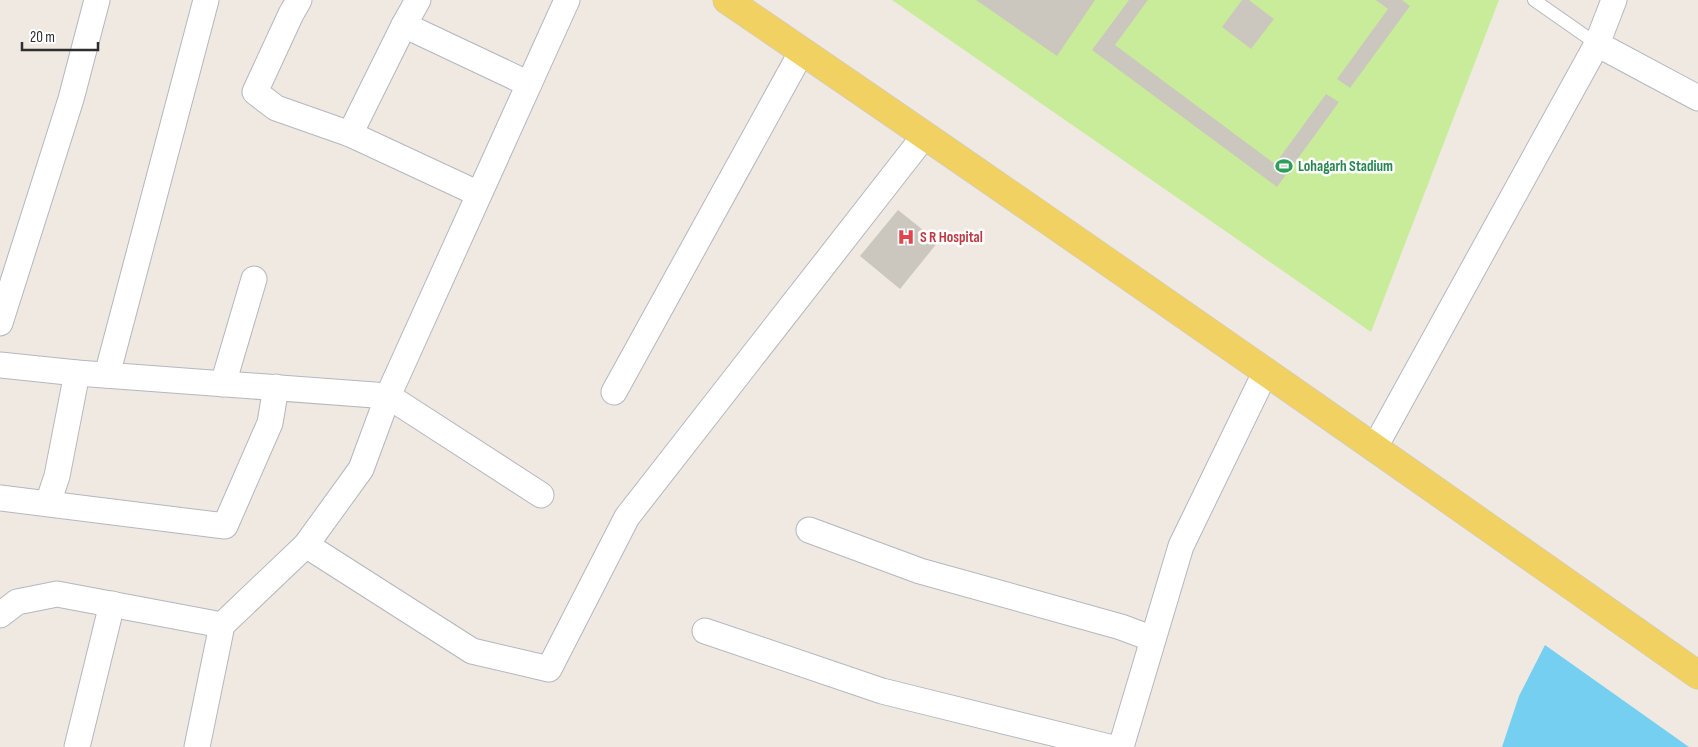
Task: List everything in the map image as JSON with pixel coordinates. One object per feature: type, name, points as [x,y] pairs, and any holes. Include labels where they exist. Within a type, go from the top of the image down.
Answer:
[{"type":"main road","points":[[727,0],[756,15],[802,51],[1266,370],[1698,675]]},
{"type":"street","points":[[0,323],[71,99],[98,0]]},
{"type":"street","points":[[107,375],[206,0]]},
{"type":"street","points":[[300,0],[291,14],[256,92],[276,108],[350,134],[479,194]]},
{"type":"street","points":[[350,134],[418,0]]},
{"type":"street","points":[[198,747],[222,625],[306,546],[361,469],[388,396],[567,0]]},
{"type":"street","points":[[1376,447],[1597,44],[1614,0]]},
{"type":"street","points":[[404,25],[529,84]]},
{"type":"street","points":[[1597,44],[1698,98]]},
{"type":"street","points":[[614,392],[802,51]]},
{"type":"street","points":[[306,546],[472,651],[549,669],[626,517],[925,134]]},
{"type":"street","points":[[223,384],[254,279]]},
{"type":"street","points":[[0,365],[77,373],[388,396],[541,495]]},
{"type":"street","points":[[1121,747],[1180,546],[1266,370]]},
{"type":"street","points":[[48,503],[57,476],[77,373]]},
{"type":"street","points":[[0,498],[225,526],[270,423],[276,387]]},
{"type":"street","points":[[809,530],[920,571],[1121,627],[1153,639]]},
{"type":"street","points":[[0,615],[17,602],[57,594],[222,625]]},
{"type":"street","points":[[77,747],[112,604]]},
{"type":"street","points":[[705,631],[882,691],[1109,747]]},
{"type":"lane","points":[[1534,0],[1597,44]]},
{"type":"green space","name":"Lohagarh Stadium","points":[[892,0],[1499,0],[1371,332]]},
{"type":"water","points":[[1545,645],[1689,747],[1502,747],[1519,696]]},
{"type":"building","points":[[976,0],[1095,0],[1057,56]]},
{"type":"building","points":[[1129,0],[1148,0],[1115,45],[1275,164],[1326,94],[1339,102],[1277,187],[1092,50]]},
{"type":"building","points":[[1242,0],[1249,0],[1274,19],[1251,49],[1222,27]]},
{"type":"building","points":[[1376,0],[1402,0],[1410,6],[1350,88],[1337,79],[1388,9]]},
{"type":"building","points":[[898,210],[938,242],[900,289],[860,256]]},
{"type":"place","name":"Lohagarh Stadium","points":[[1284,166]]},
{"type":"place","name":"S R Hospital","points":[[906,237]]}]
